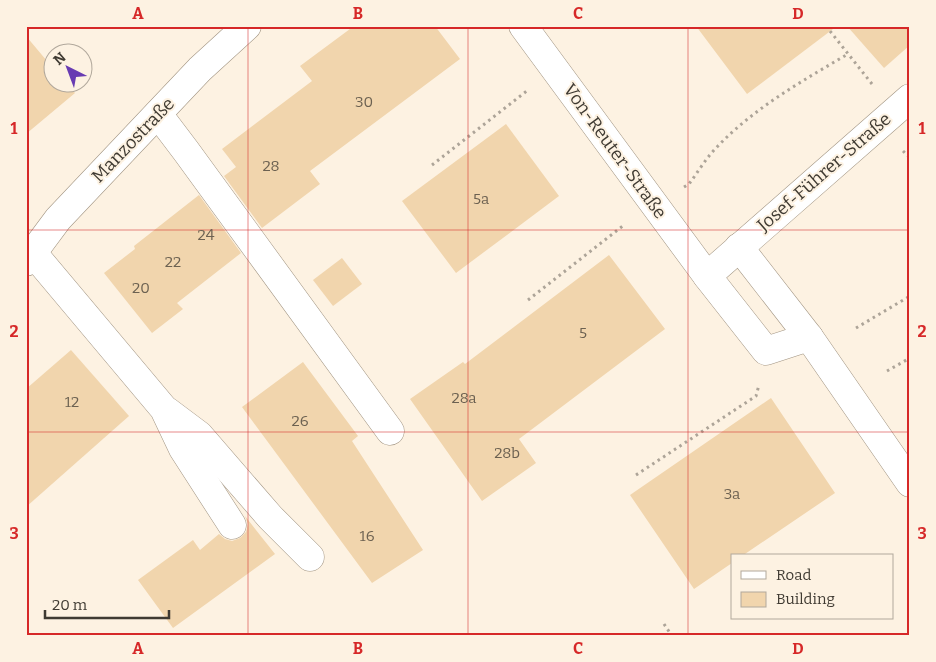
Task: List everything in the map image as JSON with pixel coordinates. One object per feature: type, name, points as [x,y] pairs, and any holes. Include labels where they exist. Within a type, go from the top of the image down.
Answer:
[{"type":"street","name":"Manzostraße","points":[[29,257],[58,218],[200,70],[247,26]]},
{"type":"street","name":"Von-Reuter-Straße","points":[[523,26],[707,276],[766,350]]},
{"type":"street","name":"Josef-Führer-Straße","points":[[739,247],[902,105]]},
{"type":"street","points":[[158,114],[390,431]]},
{"type":"street","points":[[707,276],[739,247],[809,337],[910,483]]},
{"type":"street","points":[[29,257],[164,409],[199,435],[270,517],[310,557]]},
{"type":"street","points":[[766,350],[809,337]]},
{"type":"street","points":[[164,409],[183,449],[232,525]]},
{"type":"path","points":[[826,26],[848,54],[902,105]]},
{"type":"path","points":[[684,187],[689,184],[716,148],[744,122],[787,90],[848,54]]},
{"type":"path","points":[[432,165],[528,90]]},
{"type":"path","points":[[528,300],[627,223]]},
{"type":"path","points":[[856,328],[910,296]]},
{"type":"path","points":[[636,475],[756,396],[766,350]]},
{"type":"path","points":[[888,371],[910,358]]},
{"type":"path","points":[[664,624],[672,636]]},
{"type":"building","points":[[354,26],[435,26],[460,59],[310,171],[320,184],[262,228],[224,176],[236,167],[222,149],[312,81],[300,66]]},
{"type":"building","points":[[696,26],[837,26],[747,94]]},
{"type":"building","points":[[847,26],[910,26],[910,45],[884,68]]},
{"type":"building","points":[[26,36],[42,55],[42,92],[75,93],[26,134]]},
{"type":"building","points":[[506,124],[559,196],[456,273],[402,201]]},
{"type":"building","points":[[199,195],[241,253],[177,303],[183,309],[152,333],[104,273],[135,249],[134,246]]},
{"type":"building","points":[[609,255],[665,329],[519,439],[536,463],[482,501],[410,399],[463,362],[465,364]]},
{"type":"building","points":[[342,258],[362,284],[333,306],[313,280]]},
{"type":"building","points":[[71,350],[129,416],[26,507],[26,389]]},
{"type":"building","points":[[303,362],[358,436],[352,441],[423,550],[372,583],[242,407]]},
{"type":"building","points":[[771,398],[835,493],[745,554],[731,554],[731,564],[694,589],[630,495]]},
{"type":"building","points":[[245,516],[275,554],[173,628],[138,580],[193,540],[200,550],[219,534],[225,539],[232,541],[240,538],[246,532],[248,524]]}]
